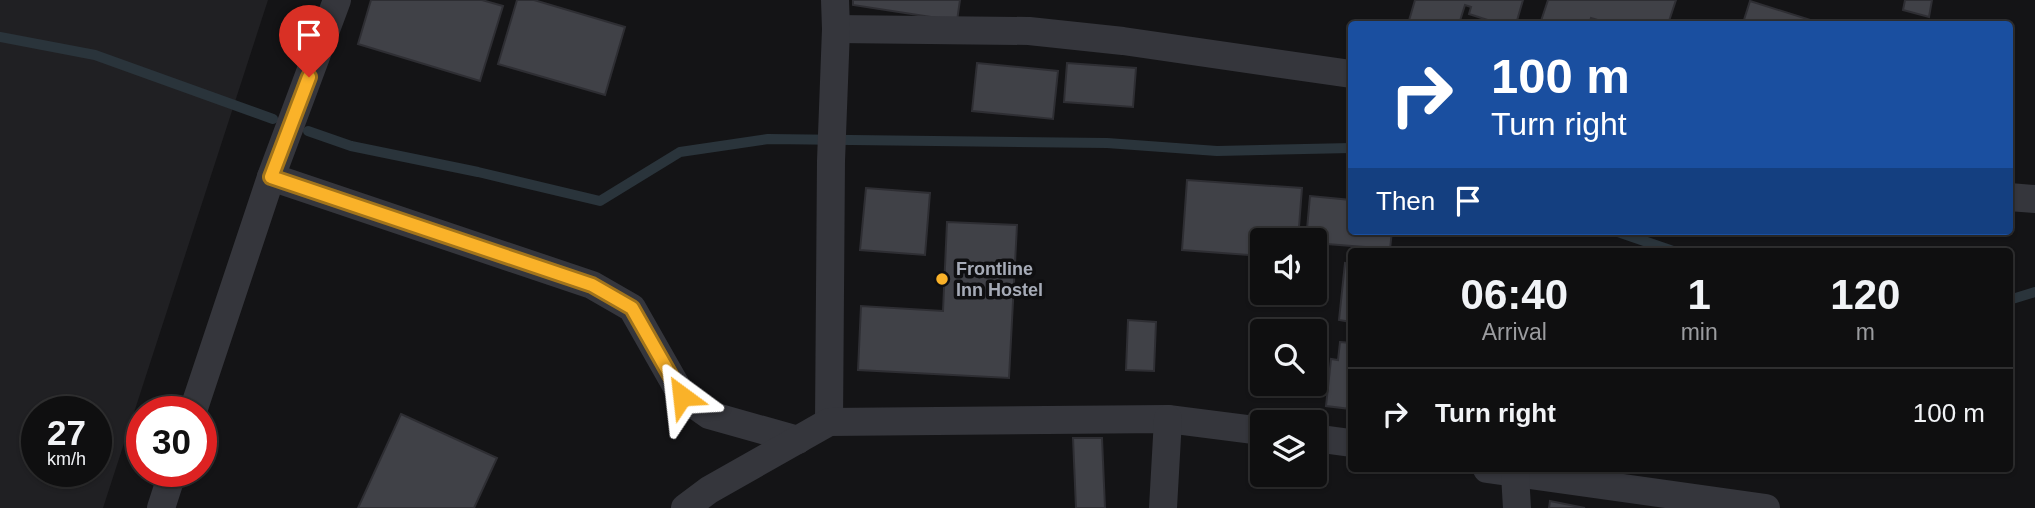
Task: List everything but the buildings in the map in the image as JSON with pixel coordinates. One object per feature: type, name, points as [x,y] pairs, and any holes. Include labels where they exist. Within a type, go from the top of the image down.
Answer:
[{"type":"street","points":[[198,396],[271,177],[337,0]]},
{"type":"street","points":[[829,422],[831,124],[835,0]]},
{"type":"street","points":[[836,29],[1029,31],[1123,41],[1348,74]]},
{"type":"street","points":[[271,177],[592,285],[632,308],[682,396],[709,415],[798,440]]},
{"type":"street","points":[[2013,197],[2035,199]]},
{"type":"street","points":[[1163,508],[1168,419]]},
{"type":"street","points":[[685,508],[709,490],[829,422],[1168,419],[1250,430]]},
{"type":"street","points":[[1327,440],[1348,443]]},
{"type":"street","points":[[1504,472],[1766,508]]},
{"type":"street","points":[[1515,474],[1517,508]]},
{"type":"street","points":[[161,508],[168,487]]},
{"type":"shaded area","points":[[0,0],[268,0],[139,396],[126,396],[126,437],[112,480],[112,396],[21,396],[21,487],[110,487],[103,508],[0,508]]},
{"type":"waterway","points":[[0,37],[95,55],[273,119]]},
{"type":"waterway","points":[[308,131],[351,146],[600,201],[680,152],[768,139],[1107,143],[1217,151],[1348,148]]},
{"type":"waterway","points":[[1627,235],[1664,248]]},
{"type":"waterway","points":[[2013,299],[2035,292]]},
{"type":"place","name":"Frontline Inn Hostel","points":[[942,279]]},
{"type":"route","points":[[309,77],[271,177],[592,285],[632,308],[682,396]]}]
